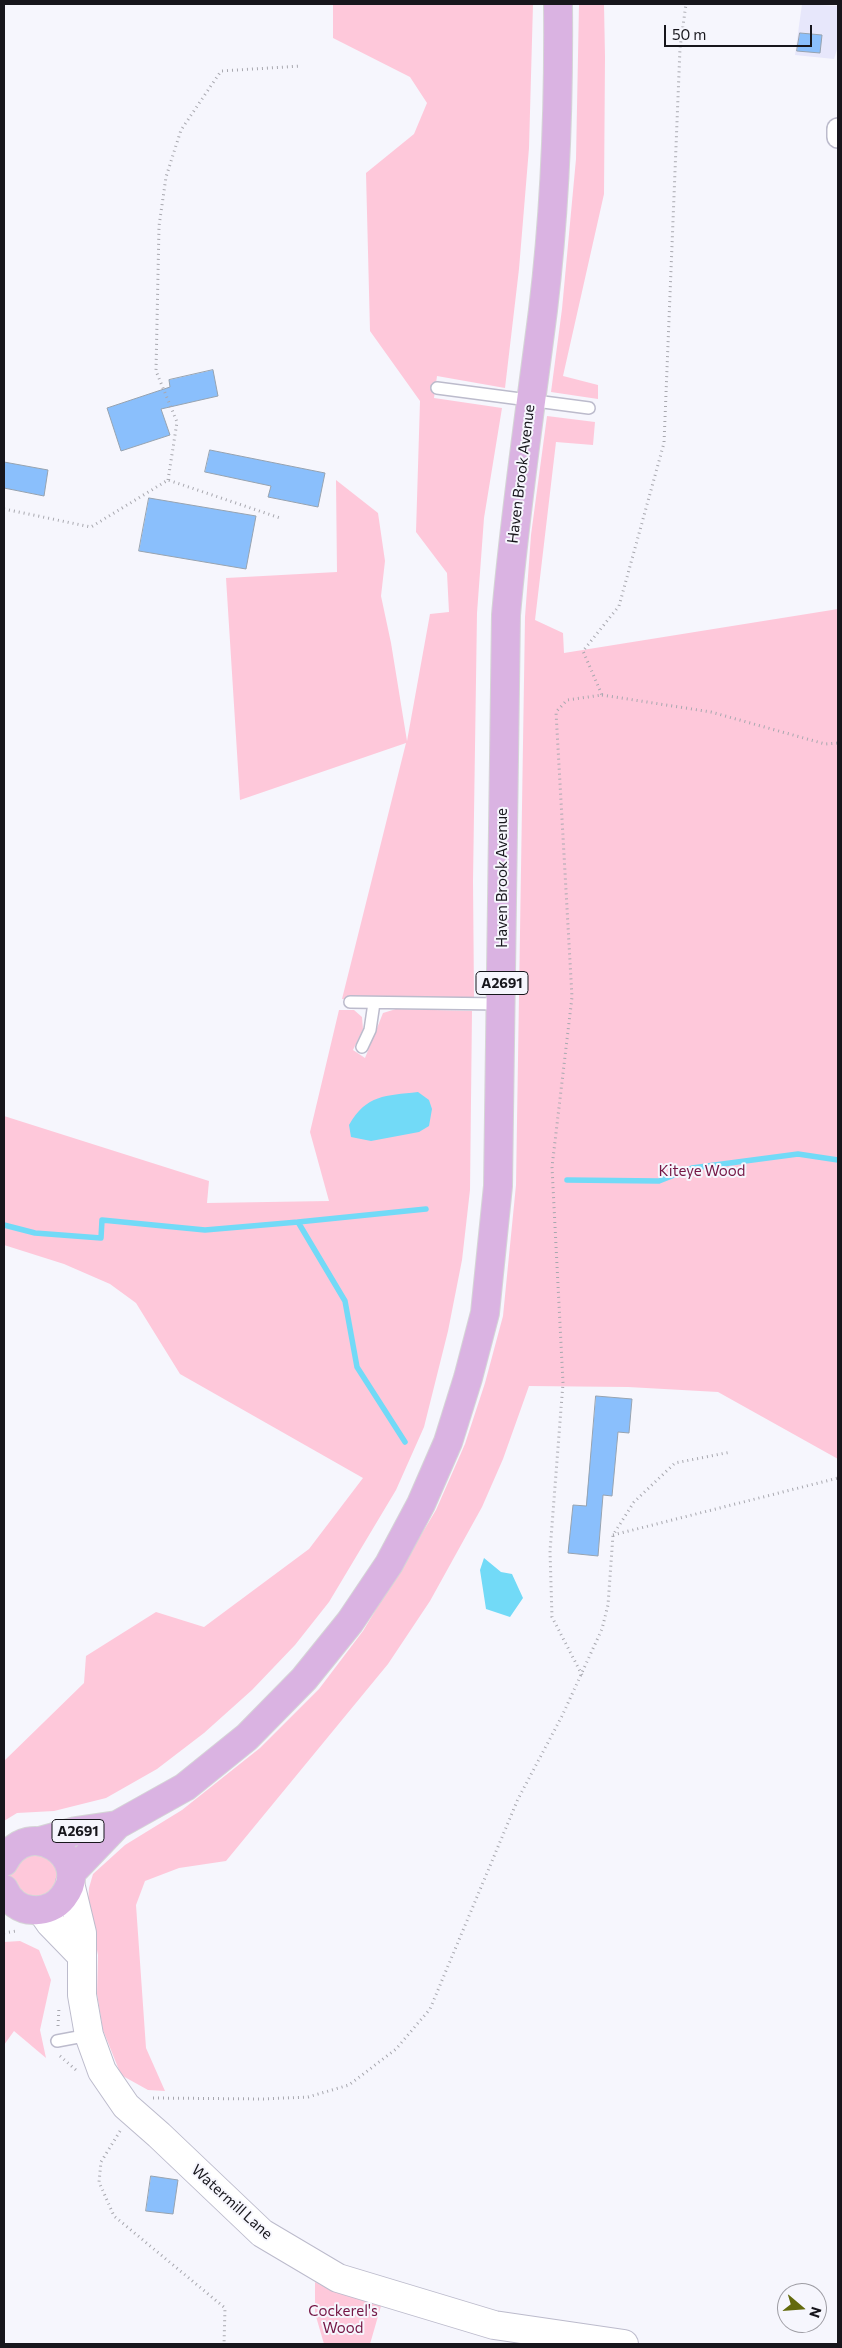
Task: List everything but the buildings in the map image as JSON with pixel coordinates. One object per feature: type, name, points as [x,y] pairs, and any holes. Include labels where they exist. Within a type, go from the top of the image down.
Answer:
[{"type":"main road","name":"Haven Brook Avenue","points":[[18,1910],[51,1907],[60,1901],[70,1878],[117,1825],[186,1787],[246,1737],[304,1679],[350,1622],[389,1564],[421,1504],[448,1442],[468,1378],[485,1313],[498,1186],[506,614],[513,532],[543,308],[555,156],[558,4]]},
{"type":"main road","name":"Haven Brook Avenue","points":[[4,1862],[14,1848],[22,1843],[40,1841],[76,1831],[117,1825]]},
{"type":"main road","points":[[40,1841],[49,1843],[63,1854],[70,1878]]},
{"type":"street","points":[[838,129],[838,137]]},
{"type":"street","name":"Watermill Lane","points":[[70,1878],[82,1933],[82,1995],[89,2035],[102,2071],[126,2106],[262,2233],[338,2278],[494,2325],[624,2344]]},
{"type":"street","points":[[18,1910],[50,1923],[82,1956]]},
{"type":"lane","points":[[437,388],[589,408]]},
{"type":"lane","points":[[350,1002],[501,1004]]},
{"type":"lane","points":[[362,1047],[370,1030],[374,1003]]},
{"type":"lane","points":[[57,2041],[89,2035]]},
{"type":"path","points":[[602,695],[583,651],[619,606],[664,443],[680,48],[686,4]]},
{"type":"path","points":[[4,509],[91,527],[168,480],[177,422],[156,371],[159,226],[166,176],[181,130],[221,71],[301,66]]},
{"type":"path","points":[[168,480],[280,518]]},
{"type":"path","points":[[582,1675],[552,1617],[550,1560],[563,1383],[552,1168],[572,997],[556,712],[567,700],[602,695],[711,712],[824,744],[838,743]]},
{"type":"path","points":[[224,2344],[225,2308],[114,2216],[99,2182],[101,2162],[125,2123],[126,2106],[152,2098],[263,2099],[308,2097],[349,2085],[396,2049],[430,2009],[518,1799],[582,1675],[602,1629],[608,1605],[613,1535],[634,1502],[675,1463],[731,1452]]},
{"type":"path","points":[[613,1535],[838,1478]]},
{"type":"path","points":[[4,1933],[18,1910]]},
{"type":"path","points":[[57,2041],[60,1998]]},
{"type":"shaded area","points":[[802,4],[838,6],[838,46],[834,59],[795,55]]},
{"type":"green space","points":[[333,4],[533,4],[529,148],[519,269],[505,388],[437,376],[434,398],[502,408],[484,518],[477,613],[473,881],[474,997],[342,999],[406,743],[240,800],[226,578],[337,572],[336,480],[378,513],[385,561],[381,596],[391,643],[407,741],[430,614],[449,612],[447,573],[416,532],[420,401],[370,331],[366,173],[414,134],[427,103],[410,77],[333,38]]},
{"type":"green space","points":[[579,4],[604,4],[604,194],[563,376],[598,385],[598,399],[551,392],[562,309],[576,159]]},
{"type":"green space","name":"Kiteye Wood","points":[[547,416],[595,422],[593,445],[556,442],[535,620],[563,633],[564,653],[838,609],[838,1459],[718,1392],[628,1387],[529,1386],[503,1459],[482,1507],[430,1601],[388,1664],[226,1861],[179,1868],[145,1881],[136,1905],[146,2048],[165,2091],[148,2090],[121,2075],[103,2030],[97,1994],[98,1955],[88,1904],[89,1888],[93,1874],[125,1845],[182,1810],[260,1748],[319,1689],[363,1631],[436,1510],[465,1444],[485,1383],[503,1316],[516,1185],[525,617],[531,535]]},
{"type":"green space","points":[[396,1009],[472,1011],[470,1190],[462,1260],[448,1331],[424,1427],[396,1490],[329,1602],[295,1645],[252,1690],[204,1733],[157,1769],[106,1798],[54,1811],[17,1813],[4,1821],[4,1761],[84,1683],[86,1656],[156,1612],[204,1627],[309,1549],[363,1478],[180,1374],[136,1303],[110,1284],[64,1264],[4,1245],[4,1116],[209,1181],[207,1203],[329,1201],[310,1132],[339,1010],[354,1010],[362,1017],[363,1029],[353,1050],[365,1058],[383,1013]]},
{"type":"green space","points":[[35,1849],[61,1868],[56,1892],[31,1901],[11,1885],[10,1875],[12,1865]]},
{"type":"green space","points":[[20,1941],[39,1950],[51,1980],[40,2030],[46,2058],[14,2031],[4,2045],[4,1942]]},
{"type":"green space","name":"Cockerel's Wood","points":[[315,2282],[330,2290],[381,2306],[370,2344],[324,2344],[315,2313]]},
{"type":"water","points":[[418,1092],[429,1100],[432,1109],[429,1126],[419,1132],[371,1141],[351,1137],[349,1125],[363,1107],[370,1102],[386,1096]]},
{"type":"water","points":[[484,1558],[501,1572],[512,1574],[523,1598],[510,1617],[486,1609],[480,1570]]},
{"type":"waterway","points":[[567,1180],[659,1181],[692,1168],[798,1154],[838,1160]]},
{"type":"waterway","points":[[298,1222],[426,1209]]},
{"type":"waterway","points":[[4,1225],[35,1233],[101,1238],[102,1220],[205,1230],[298,1222],[345,1301],[357,1367],[405,1442]]}]
